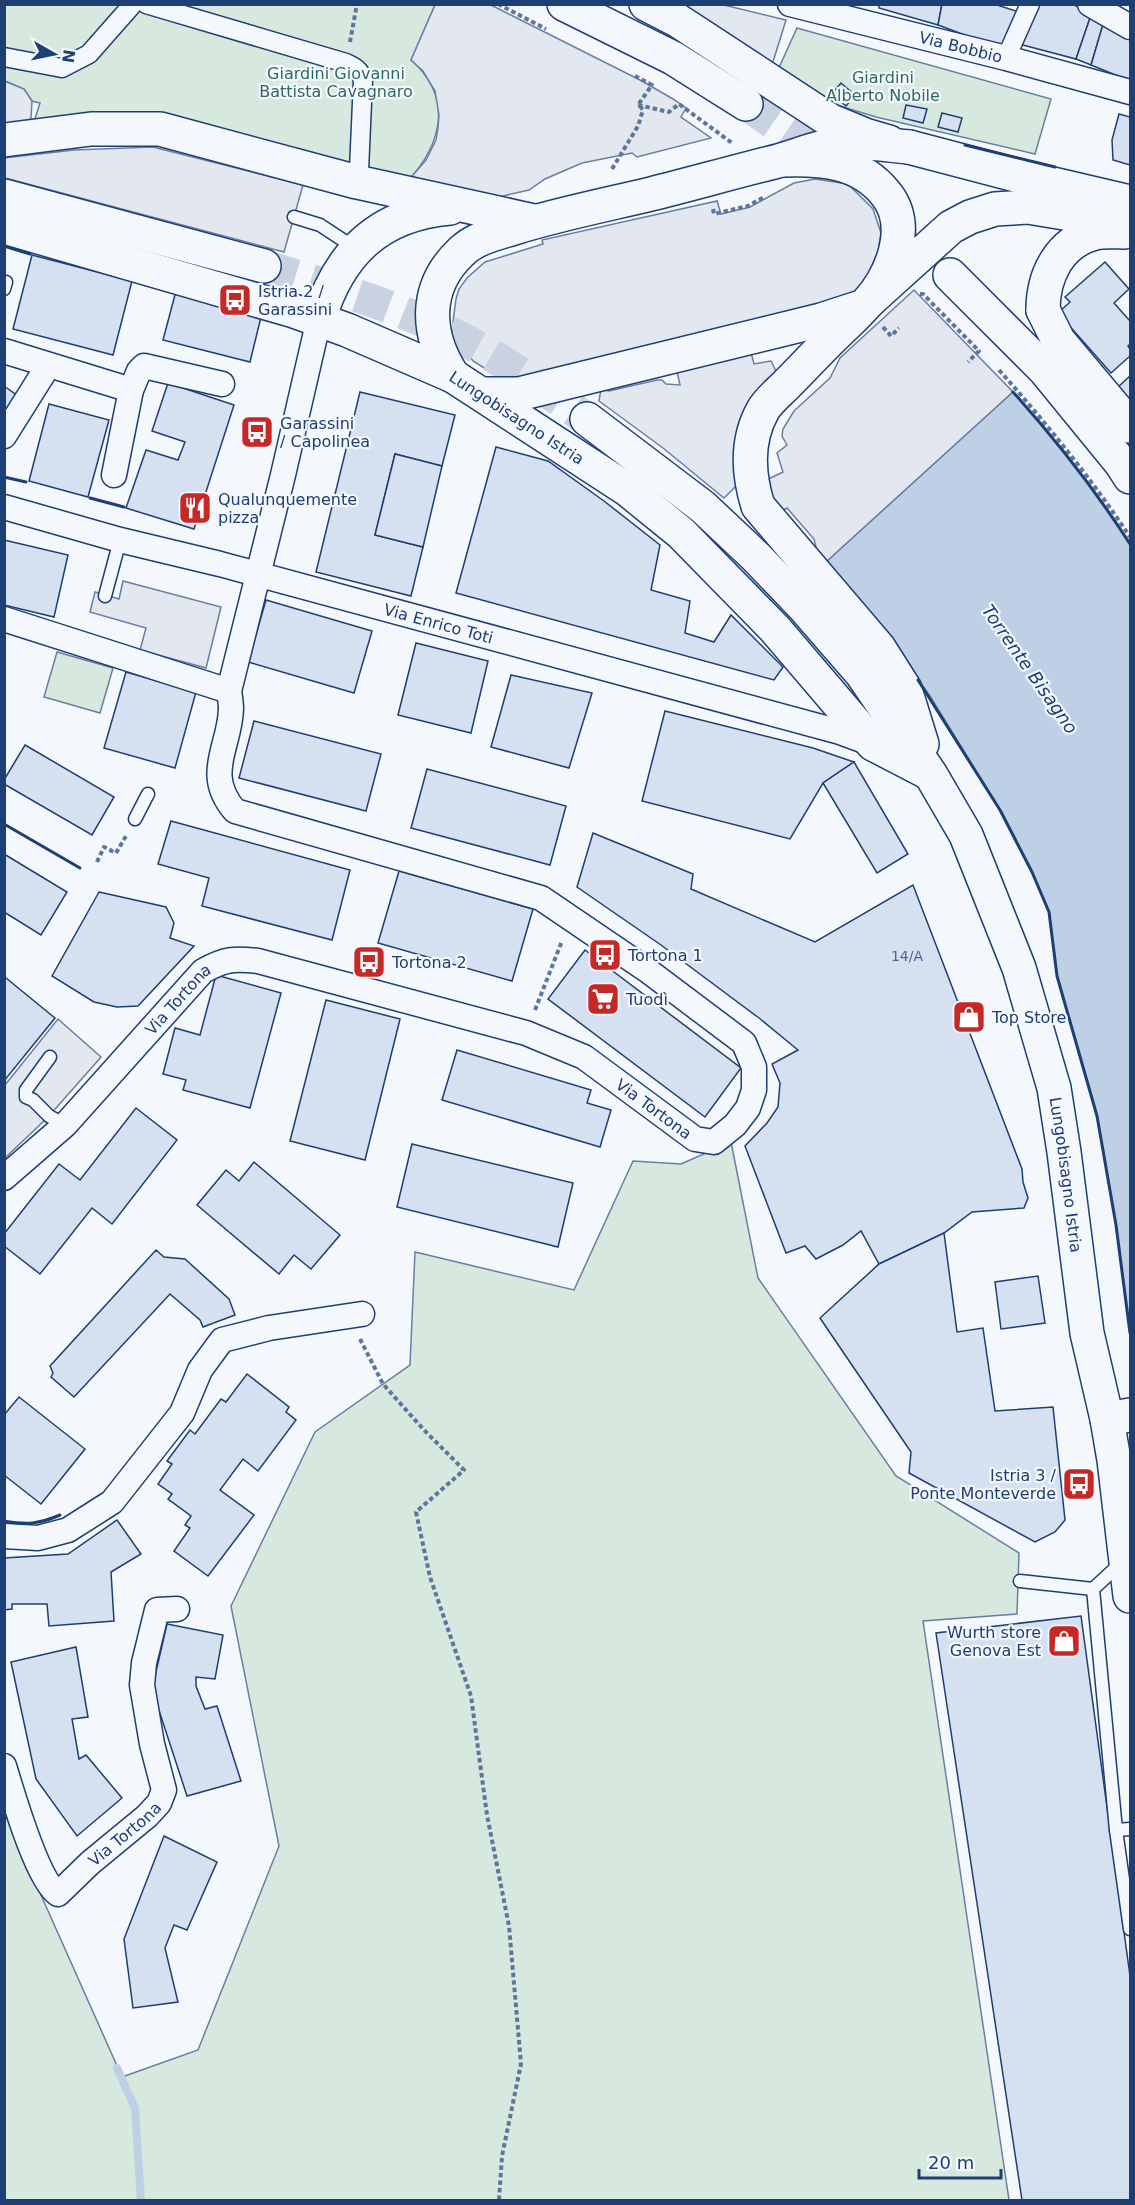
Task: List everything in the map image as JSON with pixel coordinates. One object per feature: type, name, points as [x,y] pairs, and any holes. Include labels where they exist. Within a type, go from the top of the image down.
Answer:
[{"type":"main road","points":[[646,4],[677,20],[831,121],[865,135],[1023,177],[1131,202]]},
{"type":"main road","points":[[558,18],[673,58],[747,104]]},
{"type":"main road","points":[[4,140],[91,129],[160,129],[357,182],[536,221]]},
{"type":"main road","points":[[453,376],[443,362],[436,345],[432,328],[432,311],[441,278],[456,257],[476,242],[536,221],[784,160],[839,144],[909,147]]},
{"type":"main road","points":[[482,394],[505,396],[519,394],[821,320],[865,304],[886,275],[897,248],[898,227],[895,210],[889,198],[880,186],[859,170],[837,162],[812,159],[784,160]]},
{"type":"main road","points":[[4,196],[264,266]]},
{"type":"main road","points":[[319,319],[331,286],[355,248],[392,223],[415,214],[464,207]]},
{"type":"main road","points":[[931,775],[905,689],[879,648],[758,506],[751,484],[750,447],[764,409],[865,304],[951,227],[994,208],[1028,207],[1131,224]]},
{"type":"main road","name":"Lungobisagno Istria","points":[[4,227],[319,319],[453,376],[628,490],[681,533],[775,629],[873,744],[931,775]]},
{"type":"main road","points":[[1131,232],[1097,233],[1071,244],[1052,266],[1046,280],[1043,310],[1058,340],[1131,426]]},
{"type":"main road","points":[[950,275],[1045,370],[1131,477]]},
{"type":"main road","name":"Lungobisagno Istria","points":[[587,419],[703,507],[803,606],[862,674],[931,775],[966,835],[1019,968],[1054,1088],[1088,1333],[1119,1417],[1118,1486],[1131,1597]]},
{"type":"main road","points":[[1088,1333],[1095,1462],[1119,1565],[1131,1597]]},
{"type":"street","points":[[4,57],[62,68],[89,54],[134,4]]},
{"type":"street","points":[[146,4],[167,7],[346,63],[361,73],[363,80],[359,170]]},
{"type":"street","name":"Via Bobbio","points":[[789,4],[1131,92]]},
{"type":"street","points":[[1005,58],[1030,4]]},
{"type":"street","points":[[1090,4],[1131,27]]},
{"type":"street","name":"Via Tortona","points":[[4,1178],[65,1125],[203,971],[223,961],[237,958],[258,961],[526,1033],[584,1057],[695,1139],[714,1142],[735,1125],[748,1108],[754,1090],[754,1067],[744,1043],[647,970],[542,898],[235,811],[224,799],[219,766],[231,711],[229,691],[319,319]]},
{"type":"street","points":[[4,351],[131,390]]},
{"type":"street","points":[[4,436],[48,366]]},
{"type":"street","points":[[114,475],[131,390],[139,370],[144,366],[222,384]]},
{"type":"street","name":"Via Enrico Toti","points":[[4,507],[840,732],[873,744]]},
{"type":"street","points":[[4,619],[229,691]]},
{"type":"street","points":[[4,1536],[38,1538],[68,1530],[112,1502],[182,1413],[200,1370],[222,1340],[269,1328],[362,1314]]},
{"type":"street","name":"Via Tortona","points":[[4,1766],[22,1824],[45,1878],[52,1890],[58,1893],[159,1803],[164,1790],[142,1685],[144,1663],[157,1610],[177,1609]]},
{"type":"lane","points":[[294,217],[320,225],[355,248]]},
{"type":"lane","points":[[105,596],[120,540]]},
{"type":"lane","points":[[135,819],[148,794]]},
{"type":"lane","points":[[50,1057],[26,1090],[26,1097],[33,1100],[49,1116],[65,1125]]},
{"type":"lane","points":[[1020,1581],[1093,1588],[1119,1565]]},
{"type":"lane","points":[[1093,1588],[1116,1830],[1131,1929]]},
{"type":"lane","points":[[1116,1830],[1131,1829]]},
{"type":"path","points":[[346,63],[357,4]]},
{"type":"path","points":[[498,4],[558,18]]},
{"type":"path","points":[[612,169],[638,126],[643,110],[638,105],[652,85],[631,74]]},
{"type":"path","points":[[711,200],[714,214],[748,206],[768,195]]},
{"type":"path","points":[[923,294],[980,351],[968,362]]},
{"type":"path","points":[[891,336],[899,328]]},
{"type":"path","points":[[995,366],[1067,450],[1105,498],[1131,537]]},
{"type":"path","points":[[97,862],[104,847],[116,853],[135,819]]},
{"type":"path","points":[[532,1017],[565,932]]},
{"type":"path","points":[[362,1314],[360,1339],[383,1384],[464,1470],[416,1512],[430,1577],[471,1696],[487,1815],[509,1926],[521,2064],[502,2156],[499,2200]]},
{"type":"green space","name":"Giardini Giovanni Battista Cavagnaro","points":[[4,5],[435,5],[411,60],[425,75],[438,105],[435,137],[419,167],[407,182],[359,170],[32,128],[40,103],[32,101],[24,89],[5,81]]},
{"type":"green space","name":"Giardini Alberto Nobile","points":[[797,28],[1051,99],[1035,154],[876,117],[830,103],[777,72]]},
{"type":"green space","points":[[57,652],[113,668],[100,713],[44,697]]},
{"type":"green space","points":[[731,1142],[758,1278],[896,1476],[1019,1553],[1017,1614],[923,1621],[1009,2200],[5,2200],[4,1812],[122,2077],[198,2050],[279,1846],[231,1606],[315,1432],[410,1365],[415,1252],[574,1290],[633,1161],[681,1164]]},
{"type":"shaded area","points":[[435,5],[491,5],[673,99],[686,108],[681,117],[711,138],[637,157],[632,153],[582,163],[545,179],[529,190],[503,196],[483,198],[407,182],[426,160],[436,140],[438,128],[439,115],[435,91],[423,71],[411,60]]},
{"type":"shaded area","points":[[678,5],[724,5],[786,20],[772,65]]},
{"type":"shaded area","points":[[4,81],[24,89],[32,101],[31,118],[19,130],[5,131]]},
{"type":"shaded area","points":[[153,147],[303,185],[284,252],[5,178],[4,158],[74,150]]},
{"type":"shaded area","points":[[815,179],[848,184],[873,209],[881,233],[878,252],[864,284],[852,297],[526,378],[509,378],[494,374],[473,361],[461,345],[453,322],[456,299],[459,289],[467,278],[485,262],[543,244],[542,240],[717,201],[721,214],[750,207],[794,183]]},
{"type":"shaded area","points":[[914,290],[1013,392],[825,563],[820,562],[814,539],[787,508],[775,515],[762,482],[783,472],[777,453],[787,445],[782,436],[783,429],[794,411],[830,378],[840,358]]},
{"type":"shaded area","points":[[750,349],[754,364],[771,361],[780,379],[740,482],[724,498],[663,448],[599,401],[601,389],[609,391],[657,380],[662,380],[666,384],[680,385],[676,367]]},
{"type":"shaded area","points":[[123,581],[221,607],[206,668],[140,650],[146,628],[90,612],[95,592],[119,599]]},
{"type":"shaded area","points":[[58,1019],[101,1057],[49,1116],[5,1158],[5,1085]]},
{"type":"water","name":"Torrente Bisagno","points":[[1013,392],[1075,466],[1130,544],[1130,1333],[1116,1225],[1097,1116],[1057,976],[1049,912],[1032,872],[1000,810],[930,696],[889,639],[825,563]]},
{"type":"building","points":[[879,4],[942,4],[938,25],[879,8]]},
{"type":"building","points":[[942,4],[994,4],[1019,12],[1005,50],[938,25]]},
{"type":"building","points":[[1037,4],[1073,4],[1091,15],[1076,59],[1019,44]]},
{"type":"building","points":[[1091,15],[1104,21],[1091,65],[1076,59]]},
{"type":"building","points":[[1104,21],[1130,35],[1130,81],[1091,65]]},
{"type":"building","points":[[841,83],[855,95],[846,106],[832,94]]},
{"type":"building","points":[[906,105],[927,109],[923,123],[903,118]]},
{"type":"building","points":[[942,113],[962,118],[958,132],[938,127]]},
{"type":"building","points":[[1119,114],[1130,117],[1130,165],[1113,160],[1112,140]]},
{"type":"building","points":[[32,255],[132,281],[113,355],[13,329]]},
{"type":"building","points":[[1105,262],[1129,289],[1114,303],[1130,321],[1130,344],[1128,346],[1130,356],[1111,373],[1058,313],[1070,302],[1065,297]]},
{"type":"building","points":[[176,291],[262,313],[250,362],[163,340]]},
{"type":"building","points":[[1130,376],[1130,401],[1118,387]]},
{"type":"building","points":[[168,383],[234,405],[194,529],[126,508],[146,450],[178,460],[185,442],[152,431]]},
{"type":"building","points":[[4,386],[18,396],[4,415]]},
{"type":"building","points":[[360,392],[455,415],[442,466],[395,454],[375,535],[423,547],[411,596],[316,572]]},
{"type":"building","points":[[49,404],[109,420],[88,497],[29,481]]},
{"type":"building","points":[[496,447],[548,461],[660,545],[651,590],[690,601],[685,633],[714,642],[731,615],[783,667],[774,680],[456,593]]},
{"type":"building","points":[[395,454],[442,466],[423,547],[375,535]]},
{"type":"building","points":[[4,540],[68,555],[54,617],[4,605]]},
{"type":"building","points":[[266,600],[372,631],[354,693],[248,662]]},
{"type":"building","points":[[416,643],[488,661],[471,733],[398,715]]},
{"type":"building","points":[[126,672],[196,692],[175,768],[104,748]]},
{"type":"building","points":[[511,675],[592,693],[569,768],[491,747]]},
{"type":"building","points":[[665,711],[813,748],[854,762],[823,783],[790,839],[642,801]]},
{"type":"building","points":[[254,721],[381,754],[366,811],[239,778]]},
{"type":"building","points":[[25,745],[114,797],[92,835],[4,784],[4,780]]},
{"type":"building","points":[[854,762],[908,854],[877,873],[823,783]]},
{"type":"building","points":[[427,769],[566,806],[550,865],[411,828]]},
{"type":"building","points":[[171,821],[350,870],[332,940],[202,906],[209,878],[158,864]]},
{"type":"building","points":[[593,833],[693,874],[691,889],[815,942],[913,885],[1022,1169],[1028,1198],[1024,1208],[972,1212],[944,1233],[879,1264],[861,1231],[843,1245],[816,1259],[805,1246],[786,1253],[745,1146],[767,1123],[778,1107],[780,1083],[772,1064],[798,1050],[661,945],[577,887]]},
{"type":"building","points":[[4,854],[67,892],[41,935],[4,912]]},
{"type":"building","points":[[399,871],[533,909],[512,981],[378,943]]},
{"type":"building","points":[[99,892],[166,907],[174,923],[170,938],[194,946],[138,1006],[117,1007],[94,1002],[52,976]]},
{"type":"building","points":[[585,950],[741,1068],[705,1117],[548,999]]},
{"type":"building","points":[[216,975],[281,993],[250,1108],[183,1090],[186,1080],[163,1074],[175,1028],[200,1035]]},
{"type":"building","points":[[6,978],[55,1018],[4,1081],[4,979]]},
{"type":"building","points":[[326,1000],[400,1019],[365,1160],[290,1141]]},
{"type":"building","points":[[457,1050],[591,1090],[587,1103],[611,1110],[600,1147],[442,1100]]},
{"type":"building","points":[[136,1108],[177,1140],[112,1224],[92,1208],[40,1274],[4,1246],[4,1234],[59,1164],[80,1180]]},
{"type":"building","points":[[412,1144],[573,1183],[558,1247],[397,1207]]},
{"type":"building","points":[[254,1162],[340,1235],[311,1269],[294,1255],[279,1274],[197,1205],[226,1170],[239,1181]]},
{"type":"building","points":[[944,1233],[957,1332],[983,1328],[995,1411],[1053,1407],[1065,1520],[1055,1532],[1035,1542],[909,1473],[911,1452],[820,1318],[879,1264]]},
{"type":"building","points":[[156,1250],[164,1257],[185,1259],[229,1299],[235,1315],[203,1327],[200,1320],[170,1294],[74,1397],[51,1377],[53,1373],[50,1366]]},
{"type":"building","points":[[1038,1276],[1045,1323],[1001,1329],[995,1282]]},
{"type":"building","points":[[247,1374],[289,1407],[286,1412],[296,1420],[258,1471],[243,1459],[220,1490],[254,1515],[208,1576],[174,1551],[190,1528],[185,1525],[191,1516],[168,1499],[172,1494],[158,1484],[172,1464],[167,1461],[190,1430],[195,1434],[221,1399],[226,1402]]},
{"type":"building","points":[[19,1397],[85,1449],[41,1504],[4,1475],[4,1415]]},
{"type":"building","points":[[117,1520],[141,1554],[111,1572],[114,1621],[49,1626],[47,1604],[12,1604],[12,1609],[4,1610],[4,1558],[68,1554]]},
{"type":"building","points":[[1081,1616],[1130,1976],[1130,2200],[1022,2200],[936,1633]]},
{"type":"building","points":[[167,1624],[223,1635],[215,1679],[196,1677],[196,1686],[205,1709],[217,1706],[241,1781],[187,1796],[152,1689]]},
{"type":"building","points":[[76,1647],[88,1717],[72,1719],[79,1759],[86,1755],[122,1798],[77,1836],[36,1779],[11,1662]]},
{"type":"building","points":[[164,1836],[217,1862],[187,1930],[174,1925],[165,1948],[178,2002],[133,2008],[124,1939]]},
{"type":"waterway","points":[[117,2068],[135,2108],[141,2200]]},
{"type":"tunnel","points":[[746,104],[832,163]]},
{"type":"tunnel","points":[[264,266],[366,299],[440,328],[496,358],[587,419]]},
{"type":"wall","points":[[965,145],[1055,167]]},
{"type":"wall","points":[[4,246],[30,254]]},
{"type":"wall","points":[[1013,392],[1075,466],[1130,544]]},
{"type":"wall","points":[[4,477],[26,482]]},
{"type":"wall","points":[[90,498],[124,507]]},
{"type":"wall","points":[[918,680],[1000,810],[1032,872],[1049,912],[1057,976],[1097,1116],[1116,1225],[1130,1333]]},
{"type":"wall","points":[[4,824],[80,868]]},
{"type":"wall","points":[[4,1521],[33,1523],[60,1515]]},
{"type":"place","name":"Istria 2 / Garassini","points":[[235,300]]},
{"type":"place","name":"Garassini / Capolinea","points":[[257,432]]},
{"type":"place","name":"Qualunquemente pizza","points":[[195,508]]},
{"type":"place","name":"Tortona 1","points":[[605,955]]},
{"type":"place","name":"Tortona 2","points":[[369,962]]},
{"type":"place","name":"Tuodì","points":[[603,999]]},
{"type":"place","name":"Top Store","points":[[969,1017]]},
{"type":"place","name":"Istria 3 / Ponte Monteverde","points":[[1079,1484]]},
{"type":"place","name":"Wurth store Genova Est","points":[[1064,1641]]}]
